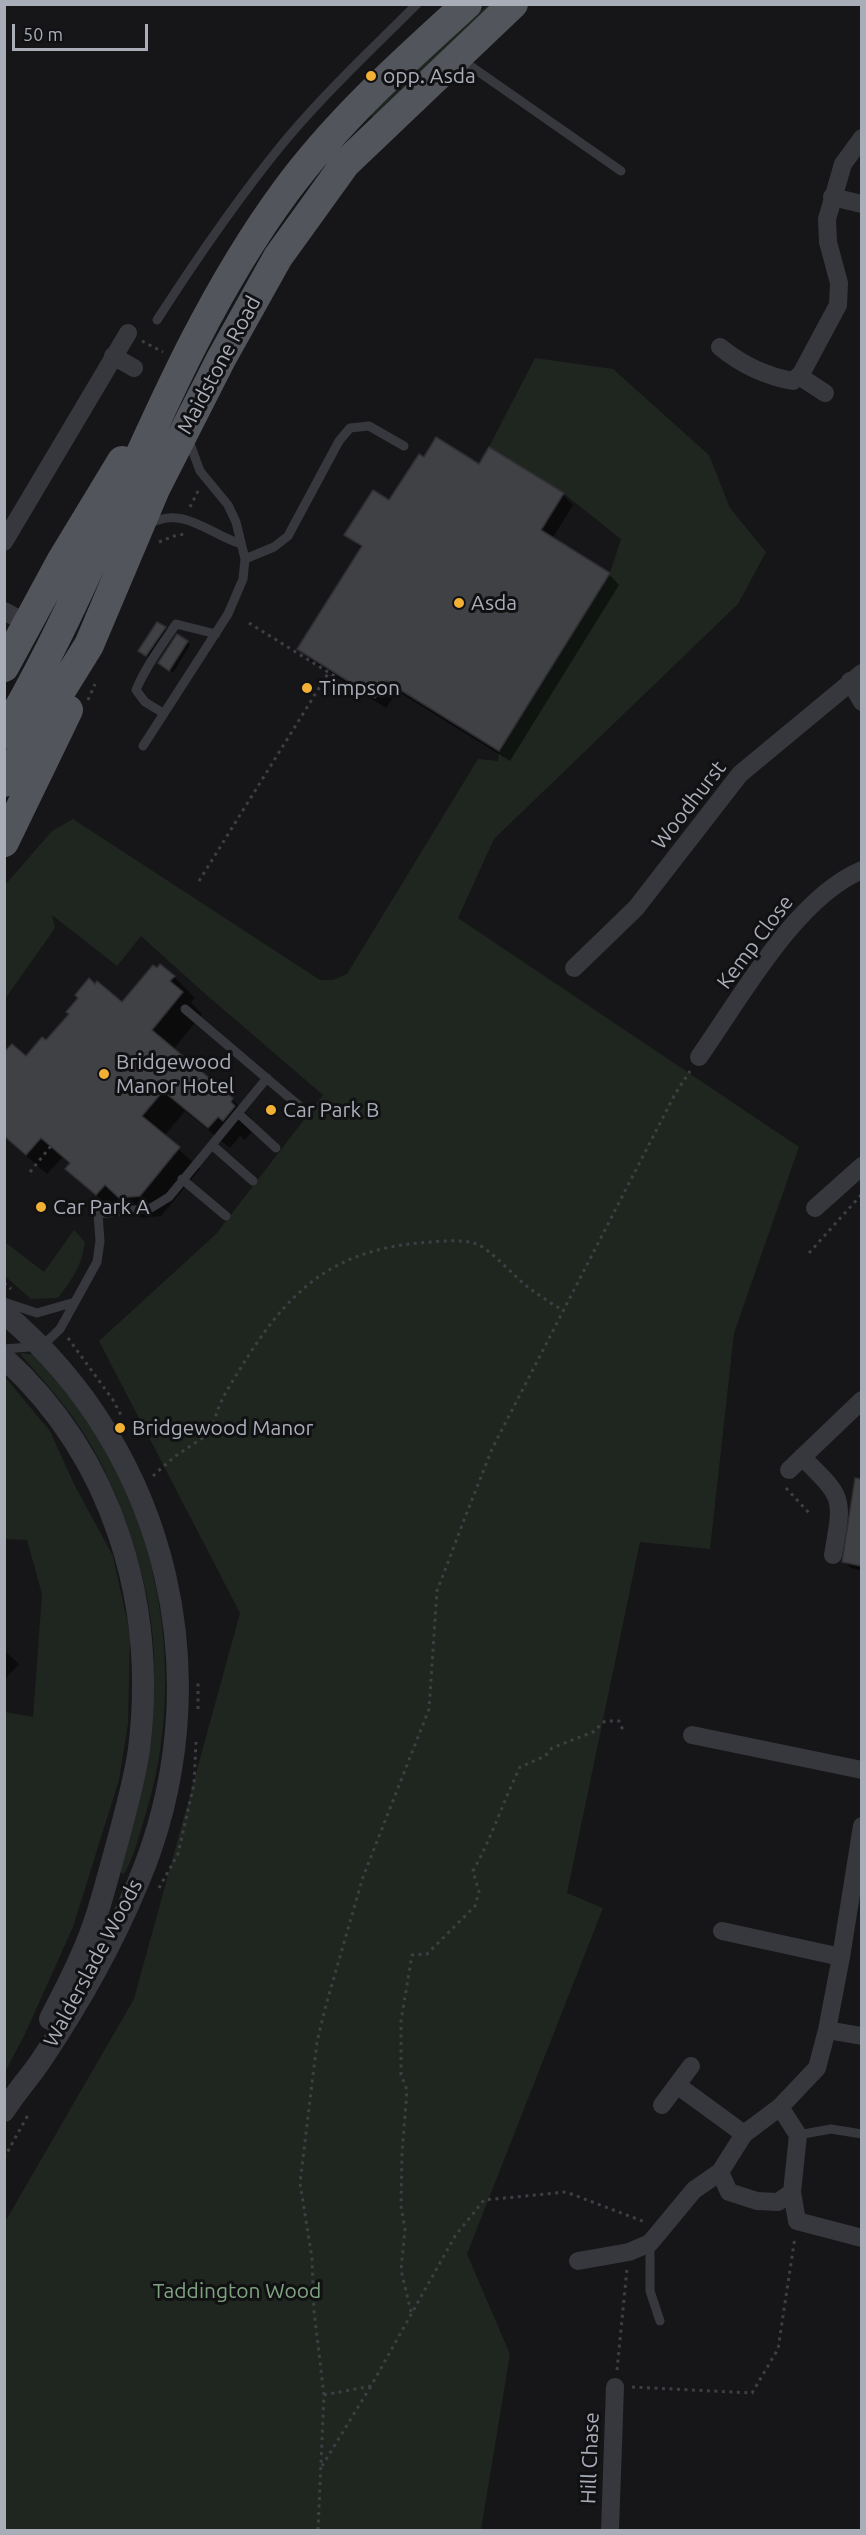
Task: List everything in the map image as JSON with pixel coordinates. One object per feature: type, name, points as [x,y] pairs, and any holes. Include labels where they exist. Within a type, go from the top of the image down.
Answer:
[{"type":"main road","name":"Maidstone Road","points":[[179,370],[237,265],[284,194],[317,150],[364,100],[467,4]]},
{"type":"main road","name":"Maidstone Road","points":[[4,782],[89,645],[145,542],[186,427],[260,287],[319,197],[357,151],[513,4]]},
{"type":"main road","points":[[4,667],[14,616],[101,494],[179,370]]},
{"type":"main road","points":[[4,734],[71,612],[179,370]]},
{"type":"main road","points":[[4,842],[43,767],[81,680],[89,645]]},
{"type":"street","points":[[720,347],[745,365],[763,374],[793,381],[799,376],[835,315],[839,301],[838,278],[826,229],[831,197],[844,160],[861,138]]},
{"type":"street","points":[[831,197],[861,204]]},
{"type":"street","points":[[4,542],[128,333]]},
{"type":"street","points":[[113,356],[134,368]]},
{"type":"street","points":[[799,376],[825,393]]},
{"type":"street","name":"Woodhurst","points":[[574,968],[636,908],[740,774],[856,677],[861,702]]},
{"type":"street","name":"Kemp Close","points":[[699,1057],[794,923],[815,901],[850,875],[861,870]]},
{"type":"street","points":[[815,1208],[861,1166]]},
{"type":"street","name":"Walderslade Woods","points":[[4,1313],[42,1346],[78,1388],[126,1461],[152,1523],[163,1558],[172,1606],[177,1684],[176,1729],[166,1799],[138,1884],[98,1964],[41,2061],[19,2086]]},
{"type":"street","name":"Walderslade Woods","points":[[4,1358],[56,1413],[75,1442],[111,1510],[131,1573],[144,1652],[144,1688],[137,1761],[97,1915],[81,1958],[31,2056],[19,2086],[4,2111]]},
{"type":"street","points":[[788,1477],[802,1457],[861,1400]]},
{"type":"street","points":[[802,1457],[834,1489],[839,1499],[841,1510],[833,1555]]},
{"type":"street","points":[[692,1735],[861,1770]]},
{"type":"street","points":[[578,2261],[628,2252],[650,2243],[694,2190],[720,2172],[744,2134],[780,2107],[817,2068],[841,1957],[861,1826]]},
{"type":"street","points":[[723,1931],[841,1957]]},
{"type":"street","points":[[827,2030],[861,2036]]},
{"type":"street","points":[[662,2105],[692,2066]]},
{"type":"street","points":[[677,2085],[744,2134]]},
{"type":"street","points":[[780,2107],[798,2135],[792,2192],[797,2221],[861,2238]]},
{"type":"street","points":[[720,2172],[729,2192],[757,2201],[778,2202],[792,2192]]},
{"type":"street","name":"Hill Chase","points":[[610,2530],[615,2387]]},
{"type":"lane","points":[[158,320],[207,244],[285,140],[417,4]]},
{"type":"lane","points":[[460,56],[469,65],[621,171]]},
{"type":"lane","points":[[245,559],[274,547],[288,536],[339,441],[350,428],[369,426],[404,446]]},
{"type":"lane","points":[[143,746],[238,596],[245,559],[236,522],[228,506],[200,471],[190,448],[186,427]]},
{"type":"lane","points":[[145,542],[143,528],[162,518],[188,519],[206,526],[222,538],[241,544]]},
{"type":"lane","points":[[163,713],[145,702],[136,690],[176,624],[216,634]]},
{"type":"lane","points":[[186,1009],[304,1110]]},
{"type":"lane","points":[[4,1349],[42,1346],[60,1329],[97,1262],[100,1241],[98,1214],[151,1208],[169,1197],[267,1078]]},
{"type":"lane","points":[[239,1114],[276,1148]]},
{"type":"lane","points":[[212,1145],[253,1181]]},
{"type":"lane","points":[[182,1179],[226,1216]]},
{"type":"lane","points":[[4,1302],[37,1312],[75,1302]]},
{"type":"lane","points":[[798,2135],[831,2129],[861,2134]]},
{"type":"lane","points":[[650,2243],[650,2291],[660,2321]]},
{"type":"path","points":[[128,333],[179,370]]},
{"type":"path","points":[[188,519],[191,500],[208,481]]},
{"type":"path","points":[[145,542],[174,536],[185,537]]},
{"type":"path","points":[[249,623],[336,677],[337,675]]},
{"type":"path","points":[[199,881],[329,672]]},
{"type":"path","points":[[84,709],[98,677]]},
{"type":"path","points":[[318,2530],[324,2395],[314,2311],[312,2258],[300,2183],[321,2023],[340,1950],[363,1877],[429,1709],[437,1590],[492,1449],[675,1094],[699,1057]]},
{"type":"path","points":[[30,1172],[51,1146]]},
{"type":"path","points":[[808,1253],[861,1194]]},
{"type":"path","points":[[153,1476],[174,1457],[213,1431],[214,1413],[224,1395],[248,1356],[284,1306],[336,1264],[366,1252],[399,1245],[444,1240],[478,1245],[529,1288],[564,1311]]},
{"type":"path","points":[[788,1477],[784,1486],[811,1515]]},
{"type":"path","points":[[411,2312],[401,2270],[405,2229],[401,2206],[402,2153],[408,2090],[401,2075],[401,2032],[412,1955],[427,1954],[475,1906],[479,1892],[473,1871],[492,1836],[506,1796],[520,1767],[545,1756],[552,1748],[593,1732],[605,1721],[619,1721],[623,1730]]},
{"type":"path","points":[[321,2467],[371,2386],[455,2236],[484,2200],[566,2192],[663,2229]]},
{"type":"path","points":[[628,2252],[615,2387],[752,2393],[778,2349],[797,2221]]},
{"type":"path","points":[[324,2395],[371,2386]]},
{"type":"green space","points":[[487,5],[503,5],[377,120],[368,113]]},
{"type":"green space","name":"Taddington Wood","points":[[535,358],[613,369],[709,455],[730,508],[766,552],[738,604],[494,839],[458,918],[799,1147],[734,1333],[710,1549],[640,1542],[567,1893],[603,1908],[467,2254],[510,2354],[481,2530],[5,2530],[5,2222],[134,1999],[240,1613],[99,1341],[216,1234],[323,1095],[141,936],[117,966],[52,915],[55,928],[5,999],[5,885],[52,831],[73,819],[320,980],[333,980],[347,974],[478,759],[498,761],[499,751],[610,573],[621,539],[563,493],[489,447]]},
{"type":"green space","points":[[74,1230],[85,1242],[84,1250],[76,1272],[58,1298],[31,1299],[5,1276],[5,1242],[44,1272]]},
{"type":"green space","points":[[22,1353],[36,1355],[76,1403],[110,1457],[135,1514],[153,1574],[163,1637],[165,1699],[158,1762],[139,1836],[124,1874],[120,1872],[153,1693],[152,1627],[146,1592],[126,1521],[97,1457],[74,1419],[21,1355]]},
{"type":"green space","points":[[5,1377],[50,1431],[74,1484],[113,1556],[130,1634],[128,1724],[119,1780],[73,1927],[24,2036],[5,2072],[5,1712],[33,1717],[42,1594],[27,1540],[5,1539]]},
{"type":"building","name":"Asda","points":[[436,437],[479,464],[489,447],[564,493],[541,530],[610,573],[499,751],[386,681],[375,698],[297,649],[362,546],[344,535],[373,490],[389,500],[419,454],[424,457]]},
{"type":"building","points":[[157,622],[166,627],[146,656],[138,651]]},
{"type":"building","points":[[177,634],[188,641],[169,671],[158,663]]},
{"type":"building","name":"Bridgewood Manor Hotel","points":[[160,964],[175,976],[170,981],[183,992],[152,1030],[233,1098],[231,1102],[235,1106],[223,1121],[218,1117],[208,1128],[163,1091],[142,1116],[180,1147],[140,1196],[119,1198],[105,1185],[96,1195],[65,1169],[70,1163],[41,1138],[26,1155],[4,1136],[4,1052],[12,1044],[26,1056],[42,1037],[46,1040],[69,1014],[66,1012],[78,998],[75,995],[89,978],[95,984],[97,981],[122,1002],[153,965],[157,968]]},
{"type":"building","points":[[855,1478],[861,1479],[861,1566],[842,1562]]},
{"type":"place","name":"opp. Asda","points":[[371,76]]},
{"type":"place","name":"Asda","points":[[459,603]]},
{"type":"place","name":"Timpson","points":[[307,688]]},
{"type":"place","name":"Bridgewood Manor Hotel","points":[[104,1074]]},
{"type":"place","name":"Car Park B","points":[[271,1110]]},
{"type":"place","name":"Car Park A","points":[[41,1207]]},
{"type":"place","name":"Bridgewood Manor","points":[[120,1428]]}]
